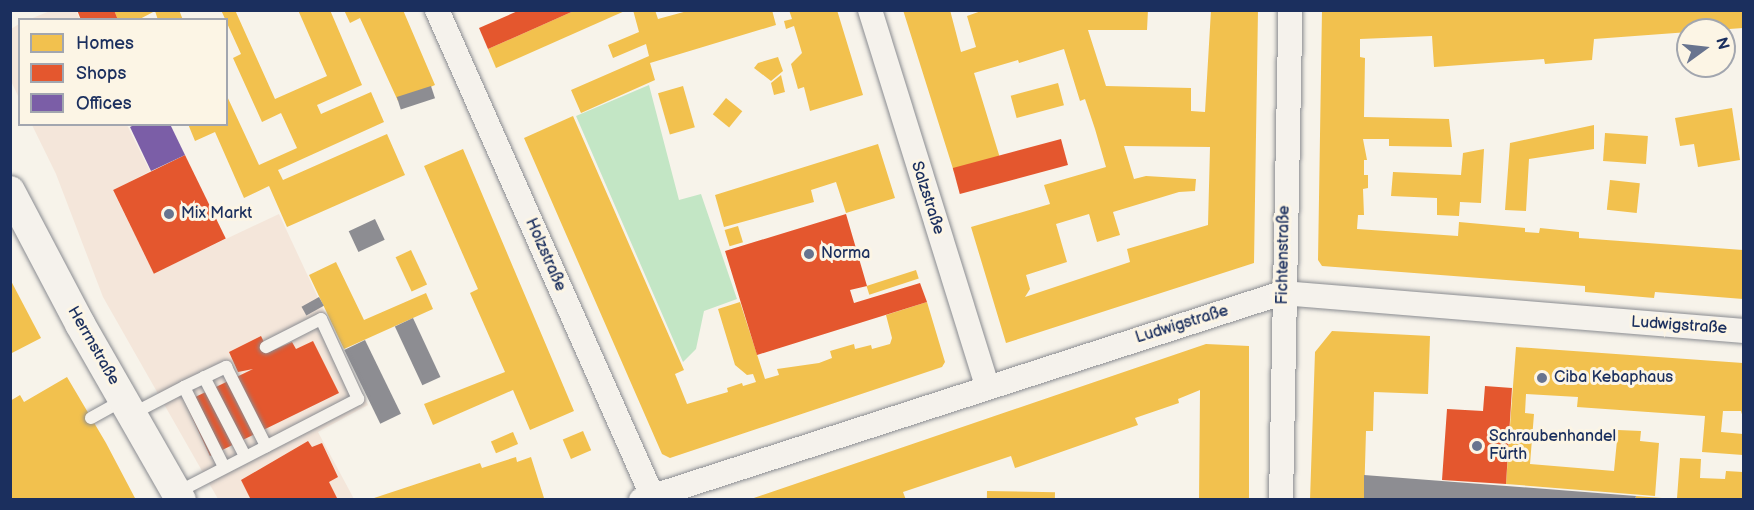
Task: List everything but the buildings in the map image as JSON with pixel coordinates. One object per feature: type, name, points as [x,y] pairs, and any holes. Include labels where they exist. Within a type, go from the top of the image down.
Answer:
[{"type":"street","name":"Holzstraße","points":[[437,10],[649,498]]},
{"type":"street","name":"Salzstraße","points":[[870,10],[987,385]]},
{"type":"street","name":"Fichtenstraße","points":[[1281,500],[1282,293],[1290,10]]},
{"type":"street","name":"Herrnstraße","points":[[10,191],[179,496]]},
{"type":"street","name":"Ludwigstraße","points":[[649,498],[987,385],[1282,293],[1743,331]]},
{"type":"lane","points":[[179,496],[245,456],[358,399],[321,319],[266,347]]},
{"type":"lane","points":[[91,418],[184,387],[230,365],[266,446]]},
{"type":"lane","points":[[204,377],[245,456]]},
{"type":"lane","points":[[184,387],[225,467]]},
{"type":"shaded area","points":[[50,11],[76,11],[80,18],[32,18]]},
{"type":"shaded area","points":[[18,25],[18,96],[10,79],[11,29]]},
{"type":"shaded area","points":[[32,126],[128,126],[150,171],[113,191],[154,273],[279,214],[368,405],[318,432],[354,499],[218,499],[103,297],[56,174]]},
{"type":"green space","points":[[649,85],[679,200],[701,194],[737,299],[704,311],[696,349],[683,362],[576,116]]},
{"type":"place","name":"Mix Markt","points":[[169,214]]},
{"type":"place","name":"Norma","points":[[809,254]]},
{"type":"place","name":"Ciba Kebaphaus","points":[[1542,378]]},
{"type":"place","name":"Schraubenhandel Fürth","points":[[1477,446]]}]
